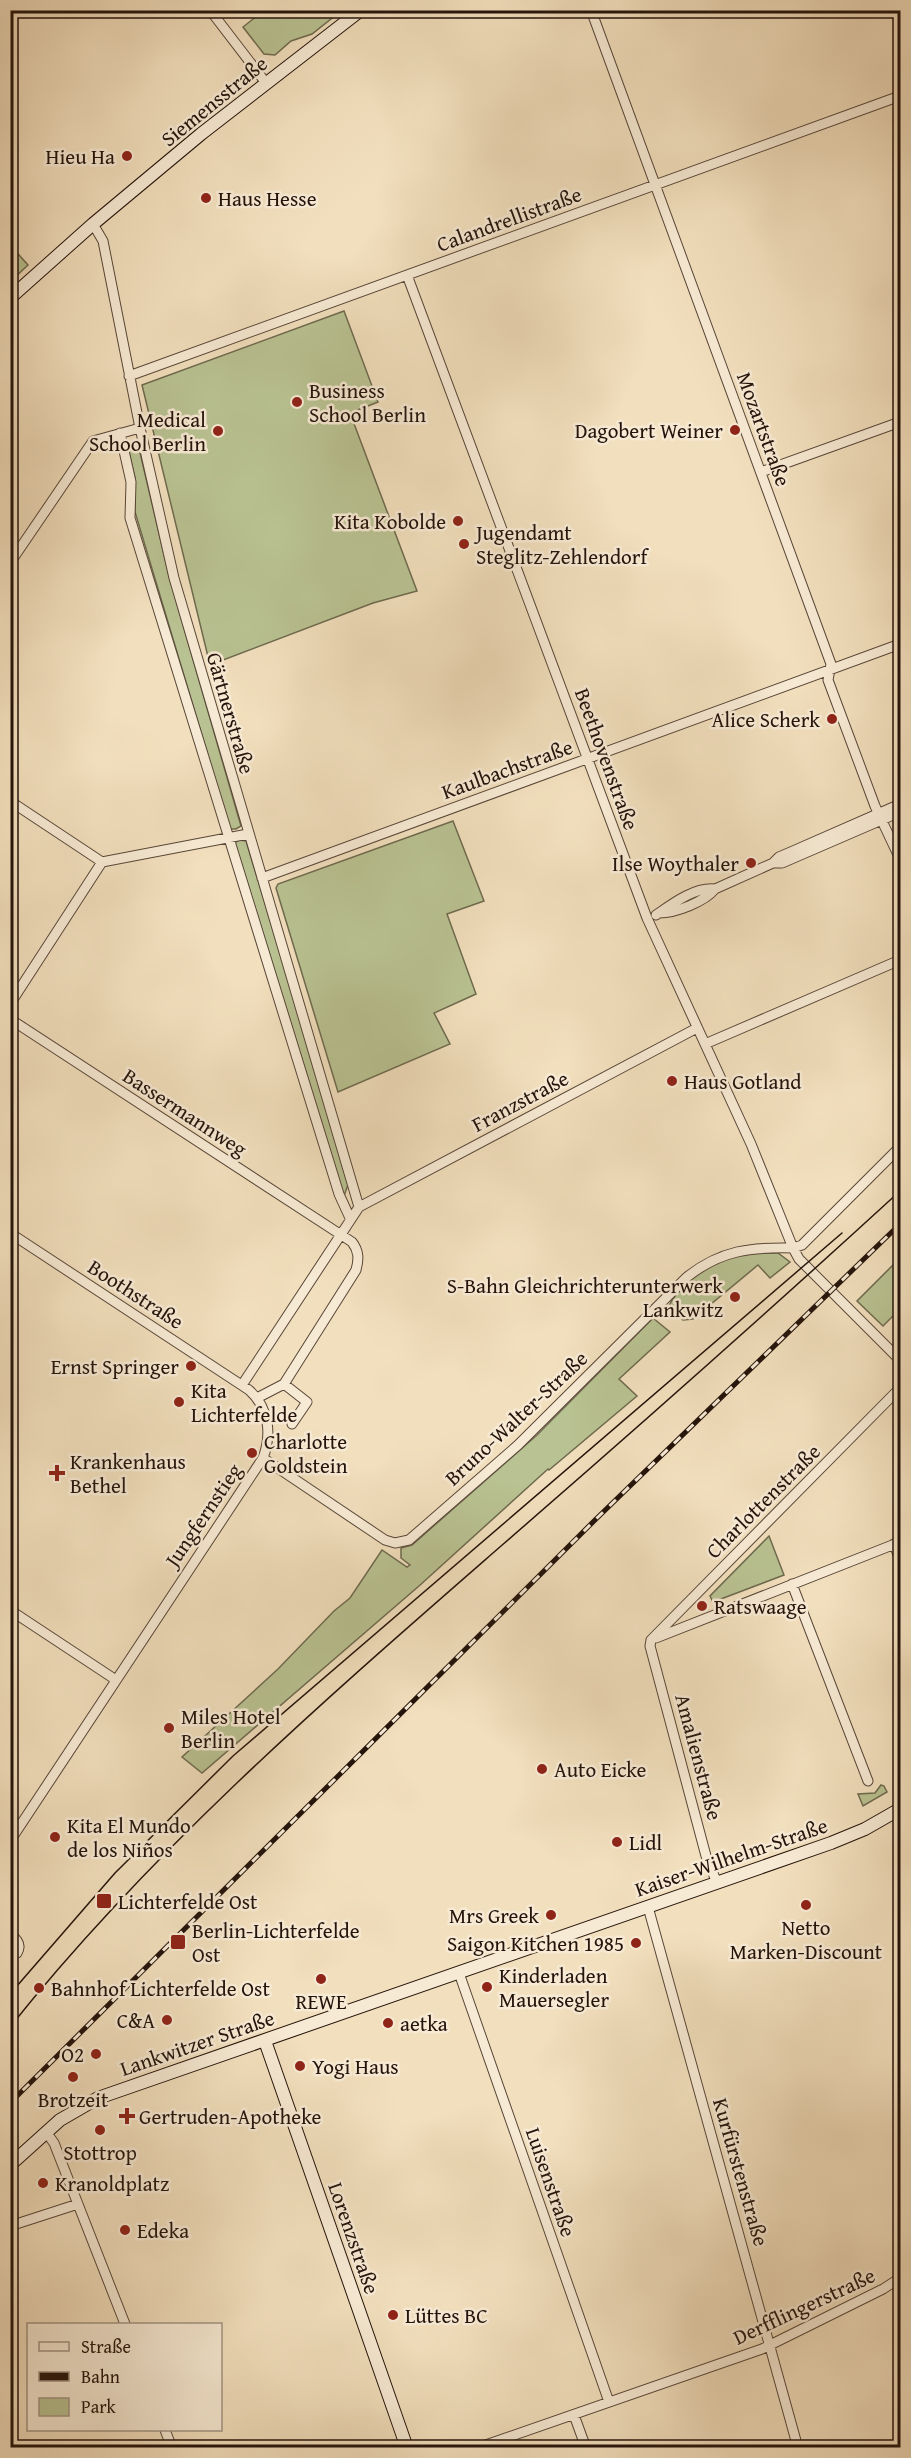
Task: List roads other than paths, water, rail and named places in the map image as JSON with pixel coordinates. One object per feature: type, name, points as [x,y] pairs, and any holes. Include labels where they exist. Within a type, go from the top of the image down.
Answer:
[{"type":"main road","name":"Siemensstraße","points":[[10,298],[93,224],[266,82],[361,10]]},
{"type":"main road","name":"Kaiser-Wilhelm-Straße","points":[[572,1934],[844,1839],[900,1809]]},
{"type":"main road","name":"Lankwitzer Straße","points":[[46,2132],[70,2114],[98,2098],[572,1934]]},
{"type":"main road","name":"Lorenzstraße","points":[[265,2041],[406,2448]]},
{"type":"main road","points":[[10,2165],[46,2132]]},
{"type":"street","points":[[210,10],[266,82]]},
{"type":"street","name":"Mozartstraße","points":[[591,10],[831,664],[828,680],[881,817],[900,859]]},
{"type":"street","name":"Calandrellistraße","points":[[129,376],[900,96]]},
{"type":"street","name":"Gärtnerstraße","points":[[93,224],[103,240],[129,376],[174,578],[359,1207]]},
{"type":"street","name":"Beethovenstraße","points":[[407,275],[647,918],[753,1150],[793,1248],[799,1259],[900,1360]]},
{"type":"street","points":[[761,472],[900,422]]},
{"type":"street","points":[[10,564],[93,441],[140,428]]},
{"type":"street","name":"Gärtnerstraße","points":[[120,433],[131,482],[130,518],[339,1194],[350,1218]]},
{"type":"street","name":"Kaulbachstraße","points":[[262,878],[900,644]]},
{"type":"street","points":[[10,801],[102,862],[248,834]]},
{"type":"street","points":[[881,817],[900,804]]},
{"type":"street","points":[[647,918],[659,913],[669,913],[773,863],[782,863],[795,854],[881,817],[900,812]]},
{"type":"street","points":[[10,1004],[102,862]]},
{"type":"street","points":[[705,1044],[900,960]]},
{"type":"street","name":"Bassermannweg","points":[[10,1019],[352,1242],[356,1247],[358,1255],[356,1270],[284,1384]]},
{"type":"street","name":"Franzstraße","points":[[359,1207],[697,1028]]},
{"type":"street","points":[[793,1248],[808,1241],[900,1147]]},
{"type":"street","points":[[242,1385],[359,1207]]},
{"type":"street","name":"Boothstraße","points":[[10,1233],[242,1385]]},
{"type":"street","name":"Bruno-Walter-Straße","points":[[263,1458],[385,1540],[395,1543],[409,1540],[518,1445],[650,1313],[701,1266],[722,1255],[741,1250],[793,1248]]},
{"type":"street","points":[[257,1398],[284,1384],[307,1402],[292,1424]]},
{"type":"street","name":"Jungfernstieg","points":[[10,1841],[263,1458],[269,1443],[266,1416],[257,1398],[242,1385]]},
{"type":"street","name":"Charlottenstraße","points":[[651,1640],[900,1388]]},
{"type":"street","points":[[651,1640],[897,1543],[900,1560]]},
{"type":"street","points":[[792,1584],[868,1781]]},
{"type":"street","points":[[10,1610],[116,1680]]},
{"type":"street","name":"Amalienstraße","points":[[651,1640],[650,1646],[706,1856],[717,1883]]},
{"type":"street","name":"Kurfürstenstraße","points":[[648,1907],[798,2448]]},
{"type":"street","points":[[10,1934],[18,1940],[20,1945],[17,1953],[10,1955]]},
{"type":"street","name":"Luisenstraße","points":[[459,1973],[609,2402]]},
{"type":"street","points":[[46,2132],[54,2143],[124,2323]]},
{"type":"street","points":[[10,2226],[78,2204]]},
{"type":"street","name":"Derfflingerstraße","points":[[477,2448],[770,2346],[900,2278]]},
{"type":"street","points":[[574,2415],[586,2448]]},
{"type":"street","points":[[165,2431],[172,2448]]},
{"type":"tram line","points":[[10,2027],[123,1897],[245,1776],[308,1717],[702,1370],[900,1191]]},
{"type":"tram line","points":[[10,1994],[115,1873],[233,1756],[842,1233]]},
{"type":"railway","points":[[10,2103],[596,1519],[900,1224]]},
{"type":"place","name":"Hieu Ha","points":[[127,156]]},
{"type":"place","name":"Haus Hesse","points":[[206,198]]},
{"type":"place","name":"Business School Berlin","points":[[297,402]]},
{"type":"place","name":"Dagobert Weiner","points":[[735,430]]},
{"type":"place","name":"Medical School Berlin","points":[[218,431]]},
{"type":"place","name":"Kita Kobolde","points":[[458,521]]},
{"type":"place","name":"Jugendamt Steglitz-Zehlendorf","points":[[464,544]]},
{"type":"place","name":"Alice Scherk","points":[[832,719]]},
{"type":"place","name":"Ilse Woythaler","points":[[751,863]]},
{"type":"place","name":"Haus Gotland","points":[[672,1081]]},
{"type":"place","name":"S-Bahn Gleichrichterunterwerk Lankwitz","points":[[735,1297]]},
{"type":"place","name":"Ernst Springer","points":[[191,1366]]},
{"type":"place","name":"Kita Lichterfelde","points":[[179,1402]]},
{"type":"place","name":"Charlotte Goldstein","points":[[252,1453]]},
{"type":"place","name":"Krankenhaus Bethel","points":[[57,1473]]},
{"type":"place","name":"Ratswaage","points":[[702,1606]]},
{"type":"place","name":"Miles Hotel Berlin","points":[[169,1728]]},
{"type":"place","name":"Auto Eicke","points":[[542,1769]]},
{"type":"place","name":"Kita El Mundo de los Niños","points":[[55,1837]]},
{"type":"place","name":"Lidl","points":[[617,1842]]},
{"type":"place","name":"Lichterfelde Ost","points":[[104,1901]]},
{"type":"place","name":"Netto Marken-Discount","points":[[806,1905]]},
{"type":"place","name":"Mrs Greek","points":[[551,1915]]},
{"type":"place","name":"Berlin-Lichterfelde Ost","points":[[178,1942]]},
{"type":"place","name":"Saigon Kitchen 1985","points":[[636,1943]]},
{"type":"place","name":"REWE","points":[[321,1979]]},
{"type":"place","name":"Kinderladen Mauersegler","points":[[487,1987]]},
{"type":"place","name":"Bahnhof Lichterfelde Ost","points":[[39,1988]]},
{"type":"place","name":"C&A","points":[[167,2020]]},
{"type":"place","name":"aetka","points":[[388,2023]]},
{"type":"place","name":"O2","points":[[96,2054]]},
{"type":"place","name":"Yogi Haus","points":[[300,2066]]},
{"type":"place","name":"Brotzeit","points":[[73,2077]]},
{"type":"place","name":"Gertruden-Apotheke","points":[[127,2116]]},
{"type":"place","name":"Stottrop","points":[[100,2130]]},
{"type":"place","name":"Kranoldplatz","points":[[43,2183]]},
{"type":"place","name":"Edeka","points":[[125,2230]]},
{"type":"place","name":"Lüttes BC","points":[[393,2315]]}]
